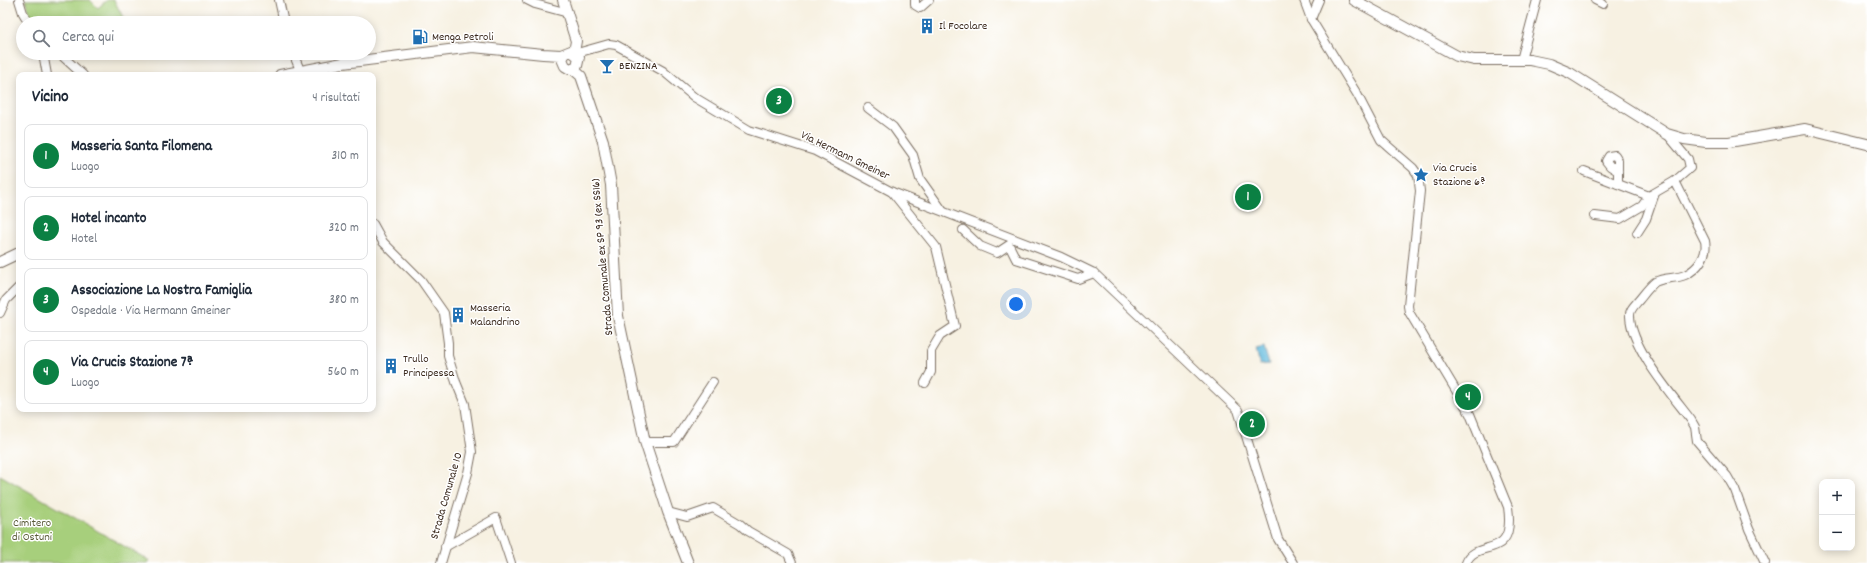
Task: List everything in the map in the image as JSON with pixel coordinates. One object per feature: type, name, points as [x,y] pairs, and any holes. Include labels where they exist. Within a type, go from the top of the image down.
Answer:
[{"type":"main road","points":[[308,72],[473,47],[571,58],[574,36],[563,0]]},
{"type":"main road","points":[[1354,0],[1457,56],[1474,60],[1530,60],[1549,64],[1570,73],[1667,134],[1684,139],[1729,142],[1805,129],[1867,144]]},
{"type":"main road","name":"Strada Comunale ex SP 93 (ex SS16)","points":[[571,58],[582,67],[588,93],[603,141],[611,185],[618,316],[645,442],[668,512],[688,563]]},
{"type":"main road","points":[[0,262],[16,254]]},
{"type":"street","points":[[19,0],[25,16]]},
{"type":"street","points":[[279,0],[282,16]]},
{"type":"street","points":[[527,0],[535,4],[568,13]]},
{"type":"street","points":[[915,0],[916,5],[920,8],[929,0]]},
{"type":"street","points":[[1304,0],[1308,4],[1311,19],[1356,94],[1381,140],[1413,168],[1418,175],[1420,191],[1408,306],[1409,312],[1470,414],[1508,507],[1510,523],[1508,534],[1504,542],[1498,547],[1474,554],[1467,559],[1466,563]]},
{"type":"street","points":[[1311,19],[1318,0]]},
{"type":"street","points":[[1521,60],[1536,0]]},
{"type":"street","points":[[1595,0],[1603,4]]},
{"type":"street","name":"Via Hermann Gmeiner","points":[[571,58],[609,44],[616,45],[663,71],[694,97],[741,126],[815,151],[892,192],[914,199],[1061,257],[1094,273],[1238,410],[1278,539],[1293,563]]},
{"type":"street","points":[[44,60],[46,72]]},
{"type":"street","points":[[67,60],[80,72]]},
{"type":"street","points":[[296,60],[301,72]]},
{"type":"street","points":[[868,108],[893,127],[913,155],[920,179],[942,210]]},
{"type":"street","points":[[1595,216],[1620,219],[1642,206],[1652,194],[1675,181],[1690,168],[1688,159],[1667,134]]},
{"type":"street","points":[[1584,171],[1618,184],[1652,194]]},
{"type":"street","points":[[1618,171],[1618,184]]},
{"type":"street","points":[[1675,181],[1705,241],[1705,252],[1702,260],[1684,275],[1661,280],[1651,286],[1629,314],[1631,324],[1641,350],[1658,378],[1695,427],[1697,441],[1727,476],[1735,490],[1749,529],[1765,563]]},
{"type":"street","points":[[892,192],[936,247],[955,326],[940,336],[931,352],[931,372],[925,383]]},
{"type":"street","points":[[1638,232],[1646,219],[1652,194]]},
{"type":"street","name":"Strada Comunale 10","points":[[376,229],[383,242],[421,280],[444,313],[448,343],[448,356],[464,404],[472,452],[468,473],[441,563]]},
{"type":"street","points":[[963,230],[980,246],[997,253],[1009,245],[1016,259],[1078,279],[1094,273]]},
{"type":"street","points":[[0,313],[6,300],[16,290]]},
{"type":"street","points":[[645,442],[674,442],[713,382]]},
{"type":"street","points":[[668,512],[687,517],[706,509],[713,508],[740,524],[748,531],[788,554],[792,563]]},
{"type":"street","points":[[445,547],[496,518],[511,563]]},
{"type":"green space","points":[[25,0],[90,0],[98,8],[107,0],[114,0],[122,16],[31,16]]},
{"type":"green space","name":"Cimitero di Ostuni","points":[[0,475],[150,561],[148,563],[0,563]]},
{"type":"water","points":[[1264,347],[1269,364],[1260,365],[1256,349]]},
{"type":"place","name":"Il Focolare","points":[[927,26]]},
{"type":"place","name":"Menga Petroli","points":[[420,37]]},
{"type":"place","name":"BENZINA","points":[[607,66]]},
{"type":"place","name":"Associazione La Nostra Famiglia","points":[[779,101]]},
{"type":"place","name":"Via Crucis Stazione 6ª","points":[[1421,175]]},
{"type":"place","name":"Masseria Santa Filomena","points":[[1248,197]]},
{"type":"place","name":"Masseria Malandrino","points":[[458,315]]},
{"type":"place","name":"Trullo Principessa","points":[[391,366]]},
{"type":"place","name":"Via Crucis Stazione 7ª","points":[[1468,397]]},
{"type":"place","name":"Hotel incanto","points":[[1252,424]]}]
